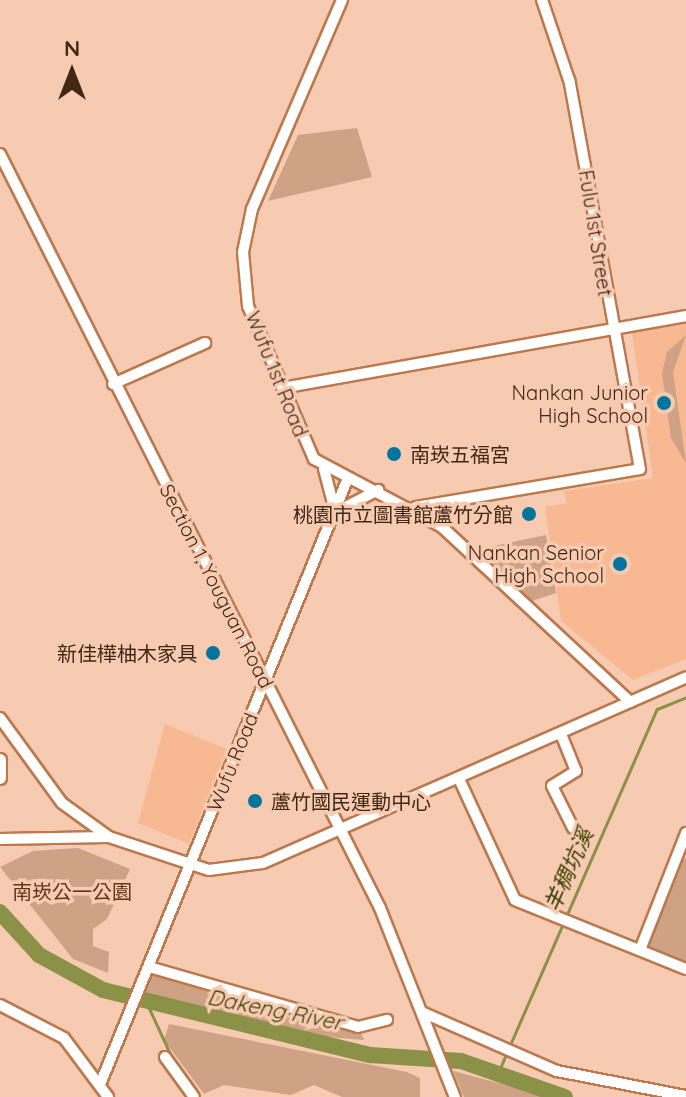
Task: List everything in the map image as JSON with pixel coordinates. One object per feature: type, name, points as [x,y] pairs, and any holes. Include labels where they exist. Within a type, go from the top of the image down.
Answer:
[{"type":"street","name":"Wufu 1st Road","points":[[324,469],[282,388],[248,306],[243,252],[256,197],[342,0]]},
{"type":"street","name":"Fulu 1st Street","points":[[416,507],[640,469],[612,331],[569,80],[542,0]]},
{"type":"street","name":"Section 1, Youguan Road","points":[[0,154],[113,384],[266,679],[339,830],[426,1017],[455,1097]]},
{"type":"street","points":[[282,388],[686,316]]},
{"type":"street","points":[[113,384],[205,343]]},
{"type":"street","points":[[324,469],[416,507],[630,702]]},
{"type":"street","points":[[324,469],[334,512],[378,490]]},
{"type":"street","name":"Wufu Road","points":[[101,1082],[348,478]]},
{"type":"street","points":[[0,718],[62,803],[109,837],[189,867],[263,863],[460,781],[686,677]]},
{"type":"street","points":[[561,734],[576,771],[552,786],[573,828]]},
{"type":"street","points":[[0,760],[0,778]]},
{"type":"street","points":[[460,781],[509,893],[559,918],[686,969]]},
{"type":"street","points":[[640,950],[682,853],[686,833]]},
{"type":"street","points":[[0,839],[109,837]]},
{"type":"street","points":[[149,967],[358,1027],[387,1020]]},
{"type":"street","points":[[0,1005],[43,1021],[101,1082],[108,1097]]},
{"type":"street","points":[[426,1017],[513,1054],[606,1085],[686,1096]]},
{"type":"street","points":[[165,1057],[194,1097]]},
{"type":"shaded area","name":"Nankan Senior High School","points":[[686,317],[686,659],[633,680],[561,621],[545,507],[567,503],[564,491],[653,478],[631,327]]},
{"type":"shaded area","points":[[165,724],[227,749],[189,844],[138,823]]},
{"type":"green space","points":[[357,128],[372,177],[268,201],[298,135]]},
{"type":"green space","points":[[686,335],[673,372],[686,463],[671,438],[662,373],[667,352]]},
{"type":"green space","points":[[546,535],[556,593],[532,601],[479,549]]},
{"type":"green space","name":"南崁公一公園","points":[[78,848],[130,869],[107,919],[93,929],[93,946],[109,952],[108,973],[73,959],[0,867],[33,851]]},
{"type":"green space","points":[[680,857],[686,859],[686,963],[644,946]]},
{"type":"green space","points":[[149,967],[358,1027],[364,1040],[277,1033],[135,1001]]},
{"type":"green space","points":[[169,1024],[407,1072],[420,1078],[420,1097],[342,1097],[314,1085],[291,1095],[224,1085],[204,1094],[164,1040]]},
{"type":"green space","points":[[453,1071],[551,1097],[464,1097]]},
{"type":"waterway","name":"羊稠坑溪","points":[[509,1047],[657,709],[686,697]]},
{"type":"waterway","name":"Dakeng River","points":[[0,912],[39,955],[103,990],[370,1055],[461,1061],[565,1097]]},
{"type":"waterway","points":[[147,1004],[172,1058]]},
{"type":"waterway","name":"羊稠坑溪","points":[[498,1073],[506,1054]]},
{"type":"place","name":"Nankan Junior High School","points":[[664,403]]},
{"type":"place","name":"南崁五福宮","points":[[394,454]]},
{"type":"place","name":"桃園市立圖書館蘆竹分館","points":[[529,514]]},
{"type":"place","name":"Nankan Senior High School","points":[[620,564]]},
{"type":"place","name":"新佳樺柚木家具","points":[[213,653]]},
{"type":"place","name":"蘆竹國民運動中心","points":[[255,801]]}]
